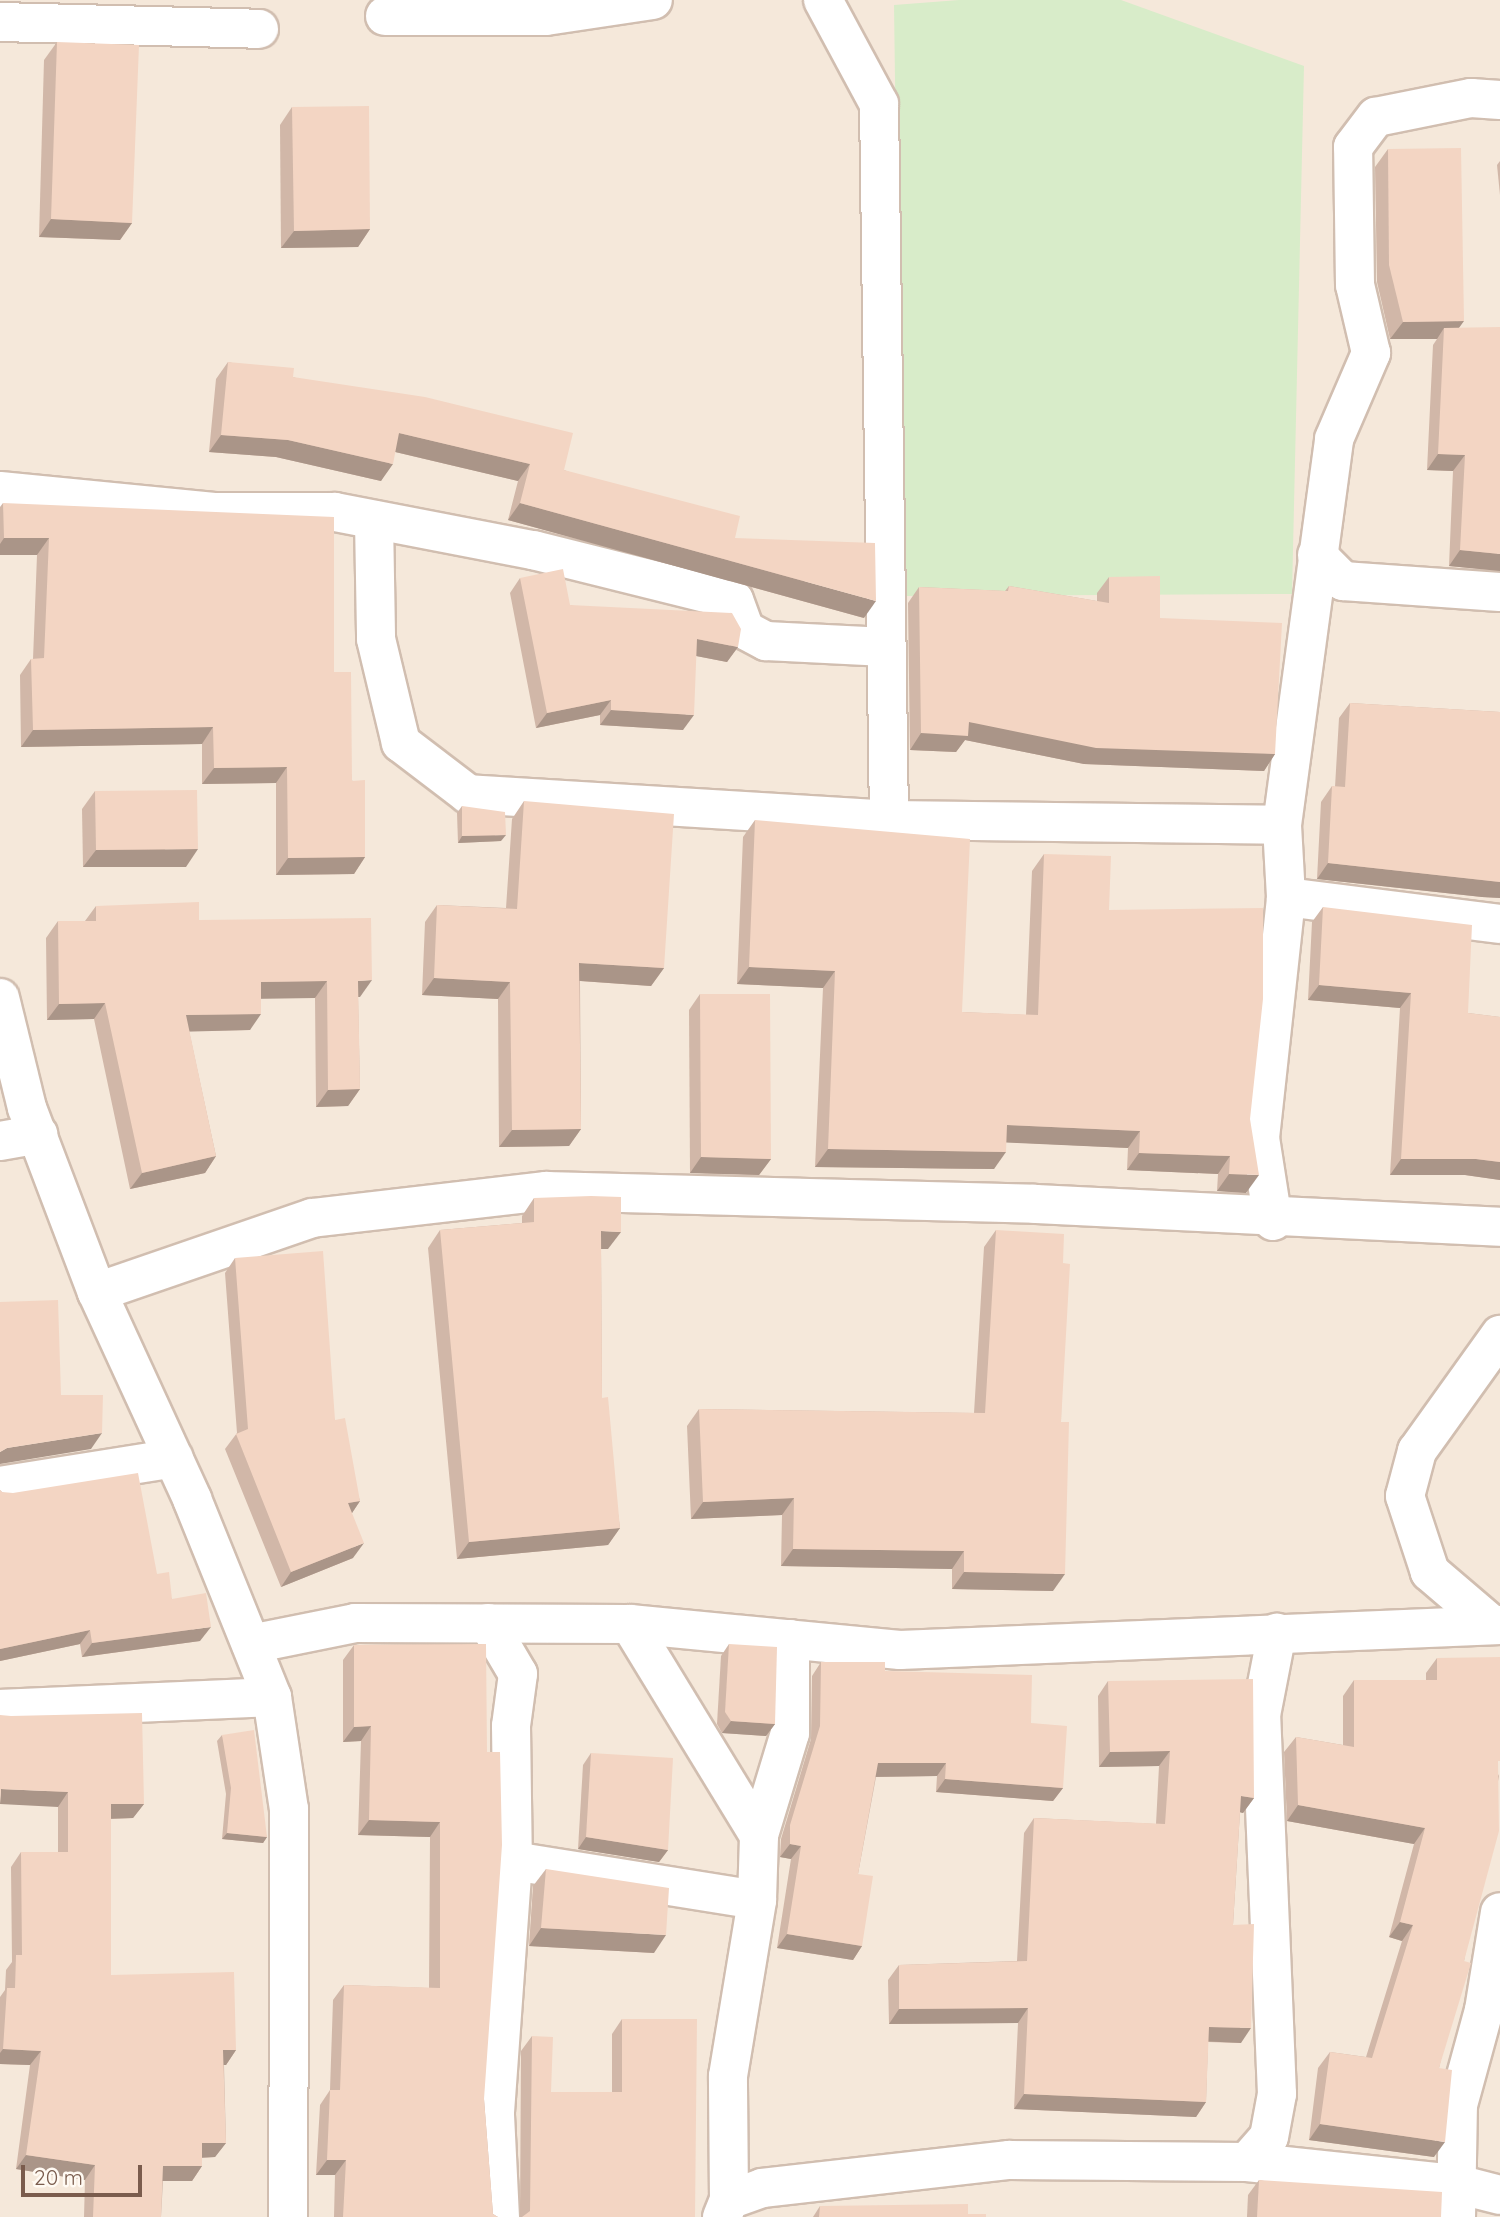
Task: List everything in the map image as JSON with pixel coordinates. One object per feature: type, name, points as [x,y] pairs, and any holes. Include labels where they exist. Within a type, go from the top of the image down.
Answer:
[{"type":"street","points":[[385,16],[547,16],[653,0]]},
{"type":"street","points":[[823,0],[878,104],[889,820]]},
{"type":"street","points":[[0,22],[259,29]]},
{"type":"street","points":[[1273,1220],[1260,1138],[1286,897],[1282,825],[1334,439],[1371,353],[1355,285],[1353,147],[1376,117],[1471,98],[1500,100]]},
{"type":"street","points":[[0,491],[214,512],[335,512],[533,550],[734,600],[745,629],[766,640],[886,647]]},
{"type":"street","points":[[374,520],[376,639],[401,743],[468,794],[889,820],[1282,825]]},
{"type":"street","points":[[1317,555],[1343,582],[1500,592]]},
{"type":"street","points":[[1286,897],[1500,924]]},
{"type":"street","points":[[0,998],[37,1135],[97,1292],[174,1458],[272,1697],[289,1809],[288,2217]]},
{"type":"street","points":[[0,1140],[37,1135]]},
{"type":"street","points":[[97,1292],[312,1218],[546,1191],[1035,1204],[1273,1220],[1500,1227]]},
{"type":"street","points":[[1496,1625],[1430,1572],[1405,1496],[1417,1451],[1500,1335]]},
{"type":"street","points":[[0,1486],[174,1458]]},
{"type":"street","points":[[251,1644],[355,1623],[630,1623],[900,1650],[1496,1625]]},
{"type":"street","points":[[488,1623],[517,1674],[511,1726],[513,1861],[495,2115],[500,2217]]},
{"type":"street","points":[[630,1623],[759,1835]]},
{"type":"street","points":[[1247,2162],[1269,2137],[1277,2094],[1261,1715],[1278,1633]]},
{"type":"street","points":[[790,1639],[790,1733],[759,1835],[757,1900],[728,2076],[726,2208],[762,2188],[1009,2160],[1247,2162],[1456,2200],[1500,2194]]},
{"type":"street","points":[[0,1709],[272,1697]]},
{"type":"street","points":[[513,1861],[757,1900]]},
{"type":"street","points":[[1456,2200],[1458,2105],[1484,2010],[1500,1912]]},
{"type":"shaded area","points":[[0,0],[1500,0],[1500,2217],[0,2217]]},
{"type":"green space","points":[[959,0],[1121,0],[1304,66],[1292,594],[902,596],[894,5]]},
{"type":"building","points":[[57,42],[139,45],[132,223],[51,219]]},
{"type":"building","points":[[369,106],[370,229],[294,231],[292,107]]},
{"type":"building","points":[[1461,148],[1464,321],[1403,322],[1389,265],[1388,149]]},
{"type":"building","points":[[1500,327],[1500,554],[1460,550],[1465,455],[1438,454],[1444,328]]},
{"type":"building","points":[[228,362],[294,368],[293,377],[425,397],[573,433],[564,470],[740,516],[735,538],[875,543],[876,601],[520,503],[530,464],[399,433],[393,464],[288,440],[221,435]]},
{"type":"building","points":[[3,503],[334,517],[334,672],[351,672],[352,781],[365,780],[365,857],[288,858],[287,767],[214,768],[213,727],[33,730],[31,659],[44,658],[49,538],[4,538]]},
{"type":"building","points":[[563,569],[570,605],[732,613],[741,629],[738,647],[697,639],[694,715],[611,710],[611,700],[547,713],[520,578]]},
{"type":"building","points":[[1160,576],[1160,618],[1282,623],[1275,754],[1096,748],[969,722],[968,736],[921,733],[919,587],[1008,591],[1009,586],[1109,603],[1109,577]]},
{"type":"building","points":[[1350,703],[1500,712],[1500,882],[1328,863],[1332,786],[1345,787]]},
{"type":"building","points":[[197,790],[198,849],[96,850],[95,791]]},
{"type":"building","points":[[524,801],[674,814],[664,968],[579,963],[581,1129],[512,1130],[510,982],[434,978],[437,905],[517,909]]},
{"type":"building","points":[[462,806],[505,812],[506,835],[462,836]]},
{"type":"building","points":[[755,820],[970,839],[962,1012],[1038,1015],[1044,854],[1111,856],[1109,910],[1263,908],[1263,999],[1250,1119],[1259,1175],[1229,1174],[1230,1156],[1139,1153],[1140,1131],[1007,1125],[1006,1152],[828,1149],[835,971],[749,967]]},
{"type":"building","points":[[199,902],[199,920],[371,918],[372,980],[358,981],[360,1089],[328,1090],[327,981],[261,982],[261,1014],[186,1015],[216,1156],[142,1173],[105,1003],[59,1004],[58,921],[96,921],[96,906]]},
{"type":"building","points":[[1323,907],[1472,925],[1468,1013],[1500,1017],[1500,1162],[1476,1159],[1401,1159],[1411,993],[1319,985]]},
{"type":"building","points":[[700,994],[770,994],[771,1159],[701,1157]]},
{"type":"building","points":[[621,1197],[621,1232],[601,1231],[602,1398],[608,1397],[620,1528],[469,1542],[440,1230],[534,1222],[534,1198]]},
{"type":"building","points":[[996,1230],[1064,1234],[1063,1263],[1070,1264],[1061,1422],[1069,1422],[1065,1574],[964,1572],[964,1551],[793,1549],[794,1498],[703,1502],[699,1409],[985,1413]]},
{"type":"building","points":[[323,1251],[335,1420],[345,1418],[360,1501],[348,1503],[364,1543],[291,1572],[236,1434],[248,1429],[235,1258]]},
{"type":"building","points":[[58,1300],[61,1395],[103,1395],[102,1433],[7,1448],[0,1452],[0,1302]]},
{"type":"building","points":[[138,1473],[157,1574],[169,1572],[172,1599],[206,1593],[211,1627],[92,1643],[90,1630],[0,1649],[0,1490],[13,1493]]},
{"type":"building","points":[[486,1644],[487,1752],[500,1752],[502,1845],[484,2099],[493,2214],[498,2217],[343,2217],[346,2160],[327,2160],[330,2090],[340,2090],[344,1985],[440,1988],[440,1822],[369,1820],[371,1726],[354,1727],[354,1645]]},
{"type":"building","points":[[729,1644],[777,1647],[775,1724],[731,1721],[725,1712]]},
{"type":"building","points":[[1500,1657],[1499,1831],[1464,1961],[1471,1963],[1439,2068],[1452,2070],[1445,2142],[1320,2124],[1330,2052],[1372,2058],[1413,1925],[1400,1922],[1425,1828],[1298,1805],[1296,1737],[1354,1747],[1354,1680],[1437,1680],[1437,1658]]},
{"type":"building","points":[[821,1662],[885,1662],[885,1671],[1032,1675],[1031,1723],[1067,1726],[1063,1788],[945,1779],[946,1763],[878,1763],[858,1874],[873,1876],[862,1946],[787,1934],[801,1846],[790,1844],[790,1825],[820,1726]]},
{"type":"building","points":[[1253,1679],[1254,1798],[1241,1796],[1233,1925],[1254,1924],[1251,2028],[1209,2027],[1206,2102],[1024,2094],[1028,2008],[899,2009],[899,1965],[1027,1961],[1034,1818],[1165,1824],[1170,1751],[1110,1752],[1108,1681]]},
{"type":"building","points":[[142,1713],[144,1804],[111,1804],[111,1975],[234,1972],[236,2050],[223,2050],[226,2143],[202,2143],[202,2166],[163,2166],[161,2217],[93,2217],[95,2165],[26,2155],[41,2051],[3,2049],[7,1988],[15,1988],[16,1955],[22,1955],[21,1852],[68,1852],[68,1792],[1,1789],[0,1803],[0,1715]]},
{"type":"building","points":[[254,1730],[267,1837],[227,1833],[231,1788],[222,1735]]},
{"type":"building","points":[[591,1753],[673,1758],[668,1850],[586,1837]]},
{"type":"building","points":[[546,1869],[669,1888],[666,1935],[541,1928]]},
{"type":"building","points":[[622,2019],[697,2019],[695,2217],[522,2217],[530,2211],[532,2036],[553,2037],[551,2092],[622,2092]]},
{"type":"building","points":[[1259,2180],[1442,2192],[1441,2217],[1257,2217]]},
{"type":"building","points":[[968,2204],[968,2214],[986,2214],[986,2217],[819,2217],[820,2206]]}]
